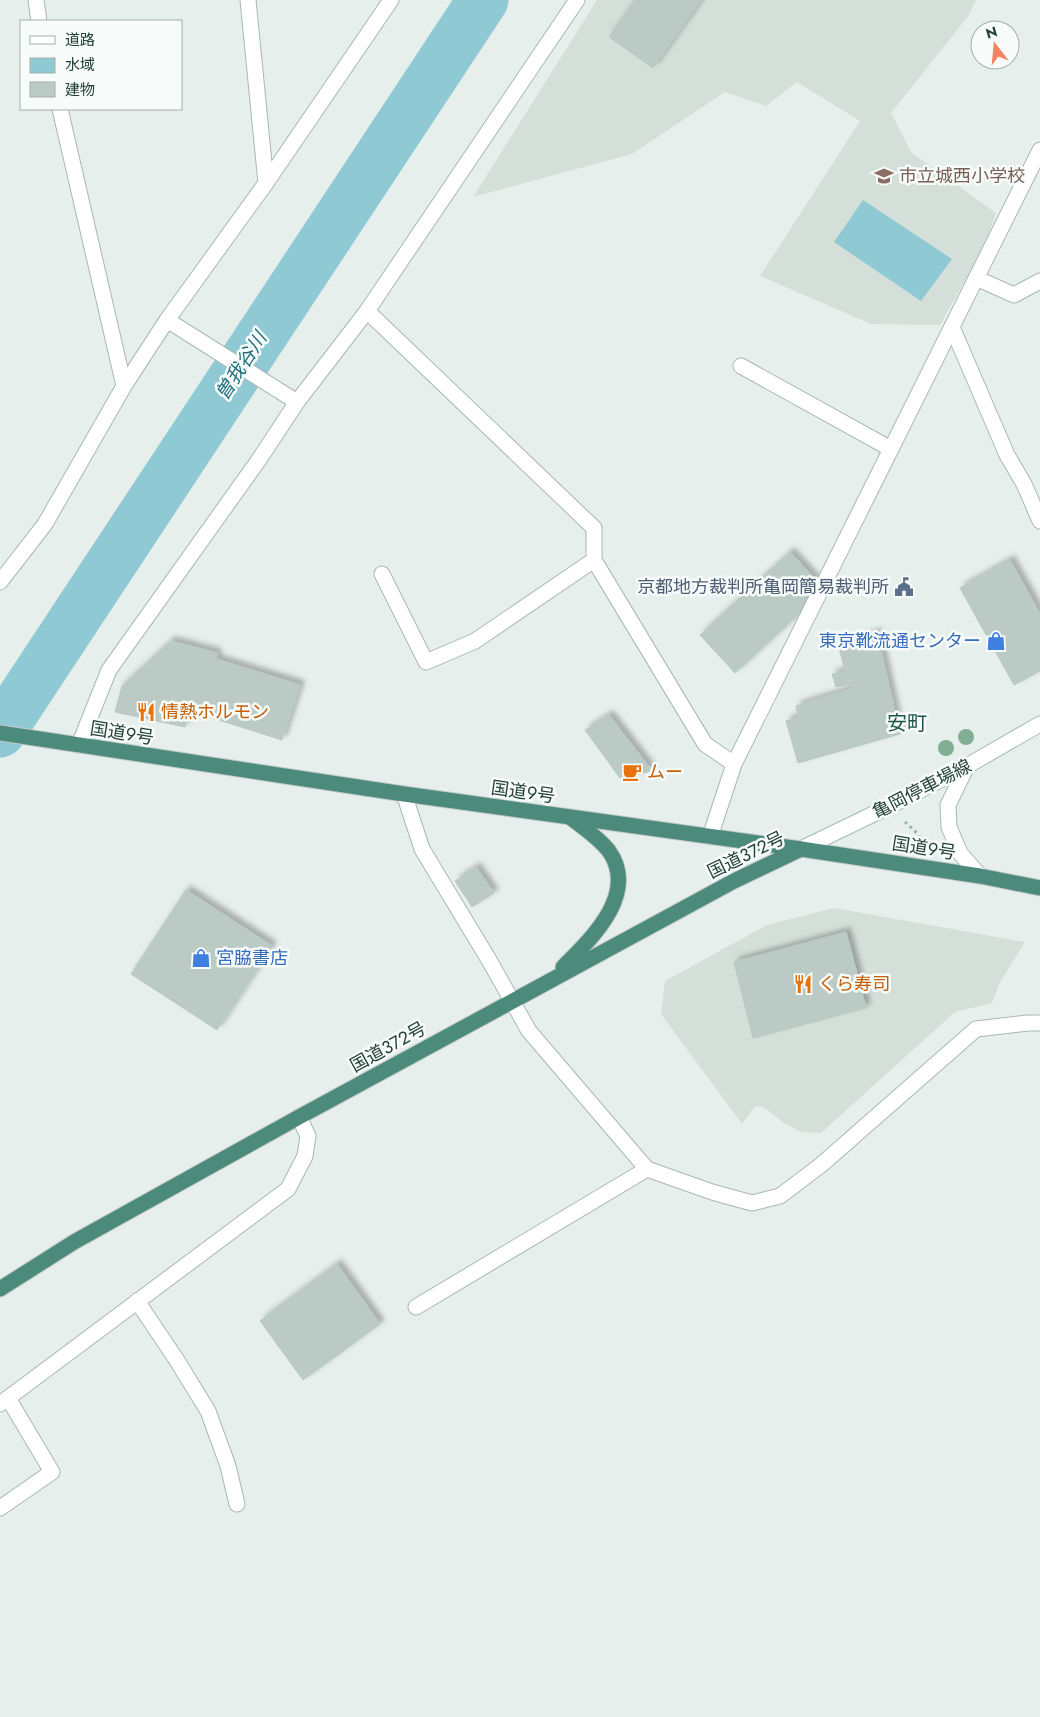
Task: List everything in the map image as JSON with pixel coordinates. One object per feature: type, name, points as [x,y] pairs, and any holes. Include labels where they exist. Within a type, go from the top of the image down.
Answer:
[{"type":"highway","name":"国道9号","points":[[0,733],[404,794],[801,849],[980,876],[1040,888]]},
{"type":"highway","points":[[550,980],[579,951],[612,909],[617,896],[619,881],[616,866],[610,853],[596,838],[569,817]]},
{"type":"highway","name":"国道372号","points":[[0,1289],[74,1242],[299,1117],[734,881],[801,849]]},
{"type":"street","points":[[36,0],[39,20]]},
{"type":"street","points":[[248,0],[266,183]]},
{"type":"street","points":[[0,582],[46,524],[124,386],[167,320],[266,183],[391,0]]},
{"type":"street","points":[[80,745],[109,670],[258,461],[297,402],[367,311],[578,0]]},
{"type":"street","points":[[60,110],[124,386]]},
{"type":"street","points":[[710,837],[734,764],[1040,150]]},
{"type":"street","points":[[976,278],[1014,295],[1040,281]]},
{"type":"street","points":[[367,311],[594,528],[594,560],[706,744],[734,764]]},
{"type":"street","points":[[167,320],[297,402]]},
{"type":"street","points":[[952,327],[1007,455],[1024,484],[1040,521]]},
{"type":"street","points":[[741,366],[891,449]]},
{"type":"street","points":[[382,574],[426,662],[475,641],[594,560]]},
{"type":"street","name":"亀岡停車場線","points":[[801,849],[888,808],[1040,724]]},
{"type":"street","points":[[967,766],[956,785],[948,805],[949,827],[960,852],[980,876]]},
{"type":"street","points":[[404,794],[422,849],[529,1031],[646,1169],[712,1192],[752,1203],[780,1196],[821,1165],[976,1030],[1040,1023]]},
{"type":"street","points":[[0,1508],[52,1472],[4,1401],[288,1189],[305,1156],[308,1136],[299,1117]]},
{"type":"street","points":[[416,1307],[646,1169]]},
{"type":"street","points":[[137,1301],[208,1411],[228,1466],[237,1504]]},
{"type":"path","points":[[905,822],[918,834],[924,850]]},
{"type":"path","points":[[918,834],[924,834]]},
{"type":"shaded area","name":"市立城西小学校","points":[[597,0],[976,0],[969,15],[891,113],[911,152],[996,213],[985,245],[940,325],[871,324],[760,276],[860,121],[797,82],[766,106],[725,92],[632,154],[473,197]]},
{"type":"shaded area","points":[[834,908],[1025,942],[999,984],[992,1003],[955,1012],[821,1133],[801,1132],[784,1123],[762,1106],[755,1106],[742,1124],[661,1014],[665,981],[767,925]]},
{"type":"water","points":[[863,200],[952,259],[921,301],[834,242]]},
{"type":"building","points":[[635,0],[701,0],[653,68],[609,37]]},
{"type":"building","points":[[790,552],[825,590],[735,673],[700,635]]},
{"type":"building","points":[[1010,560],[1040,614],[1040,671],[1014,685],[960,588]]},
{"type":"building","points":[[877,633],[900,734],[798,763],[786,721],[798,717],[796,706],[853,688],[852,684],[836,687],[832,674],[845,671],[838,644]]},
{"type":"building","points":[[171,641],[217,653],[216,659],[300,685],[282,740],[206,716],[204,720],[189,716],[185,727],[115,712],[122,686]]},
{"type":"building","points":[[609,715],[652,771],[620,778],[585,730]]},
{"type":"building","points":[[476,867],[494,893],[472,907],[455,881]]},
{"type":"building","points":[[186,890],[272,946],[217,1030],[131,974]]},
{"type":"building","points":[[846,932],[866,1008],[753,1038],[734,962]]},
{"type":"building","points":[[337,1264],[380,1324],[303,1380],[260,1321]]},
{"type":"waterway","name":"曽我谷川","points":[[0,732],[483,0]]},
{"type":"place","name":"市立城西小学校","points":[[884,176]]},
{"type":"place","name":"京都地方裁判所亀岡簡易裁判所","points":[[904,587]]},
{"type":"place","name":"東京靴流通センター","points":[[996,641]]},
{"type":"place","name":"情熱ホルモン","points":[[146,712]]},
{"type":"place","name":"ムー","points":[[632,772]]},
{"type":"place","name":"宮脇書店","points":[[201,958]]},
{"type":"place","name":"くら寿司","points":[[803,984]]},
{"type":"district","name":"安町","points":[[907,723]]}]
